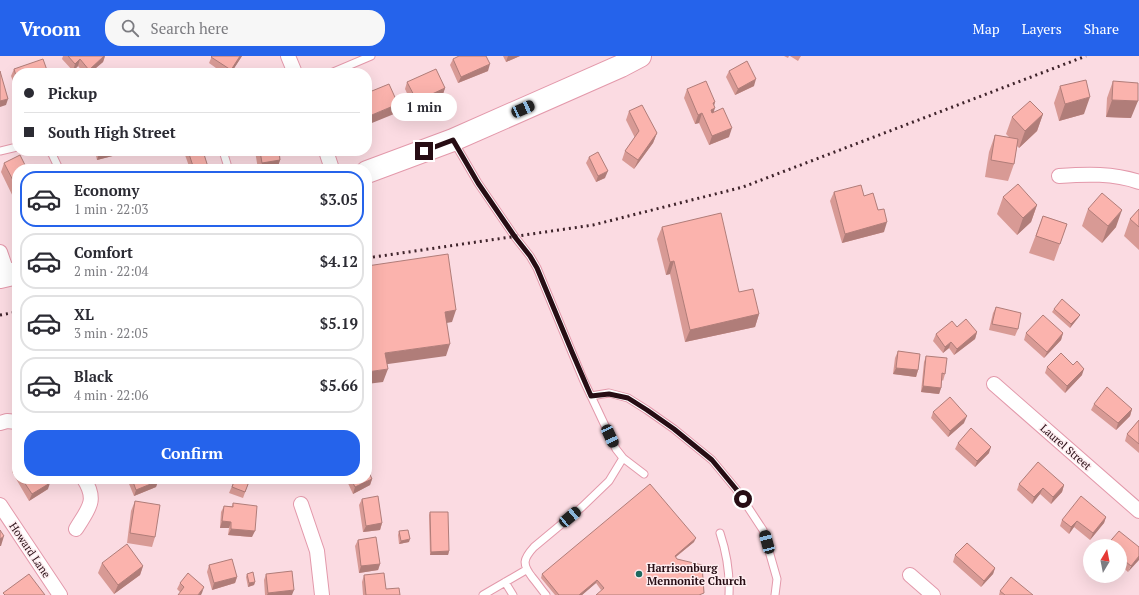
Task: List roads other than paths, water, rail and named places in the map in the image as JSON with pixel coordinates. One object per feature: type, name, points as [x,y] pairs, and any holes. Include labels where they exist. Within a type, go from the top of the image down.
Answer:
[{"type":"main road","points":[[372,170],[453,140],[621,66],[640,56]]},
{"type":"street","points":[[288,56],[293,68]]},
{"type":"street","points":[[1059,176],[1093,174],[1113,175],[1139,182]]},
{"type":"street","points":[[0,252],[8,275]]},
{"type":"street","name":"Laurel Street","points":[[994,384],[1139,511]]},
{"type":"street","points":[[0,423],[12,422]]},
{"type":"street","points":[[76,529],[89,507],[91,498],[90,488],[87,484]]},
{"type":"street","points":[[301,504],[317,550],[322,595]]},
{"type":"street","name":"Howard Lane","points":[[0,505],[60,595]]},
{"type":"street","points":[[910,575],[933,595]]},
{"type":"lane","points":[[343,68],[371,56]]},
{"type":"lane","points":[[453,140],[478,183],[537,268],[580,372],[616,449],[623,458],[644,474]]},
{"type":"lane","points":[[0,151],[12,148]]},
{"type":"lane","points":[[591,396],[609,394],[628,398],[674,429],[712,460],[736,489],[763,530],[777,579],[775,595]]},
{"type":"lane","points":[[546,595],[526,570],[525,564],[529,553],[534,547],[582,507],[609,481],[623,458]]},
{"type":"lane","points":[[720,533],[728,562],[730,583],[729,595]]},
{"type":"lane","points":[[483,595],[526,570]]},
{"type":"lane","points":[[505,582],[513,595]]},
{"type":"railway","points":[[372,257],[593,225],[743,187],[1086,56]]},
{"type":"railway","points":[[0,315],[12,313]]},
{"type":"place","name":"Harrisonburg Mennonite Church","points":[[639,574]]}]
